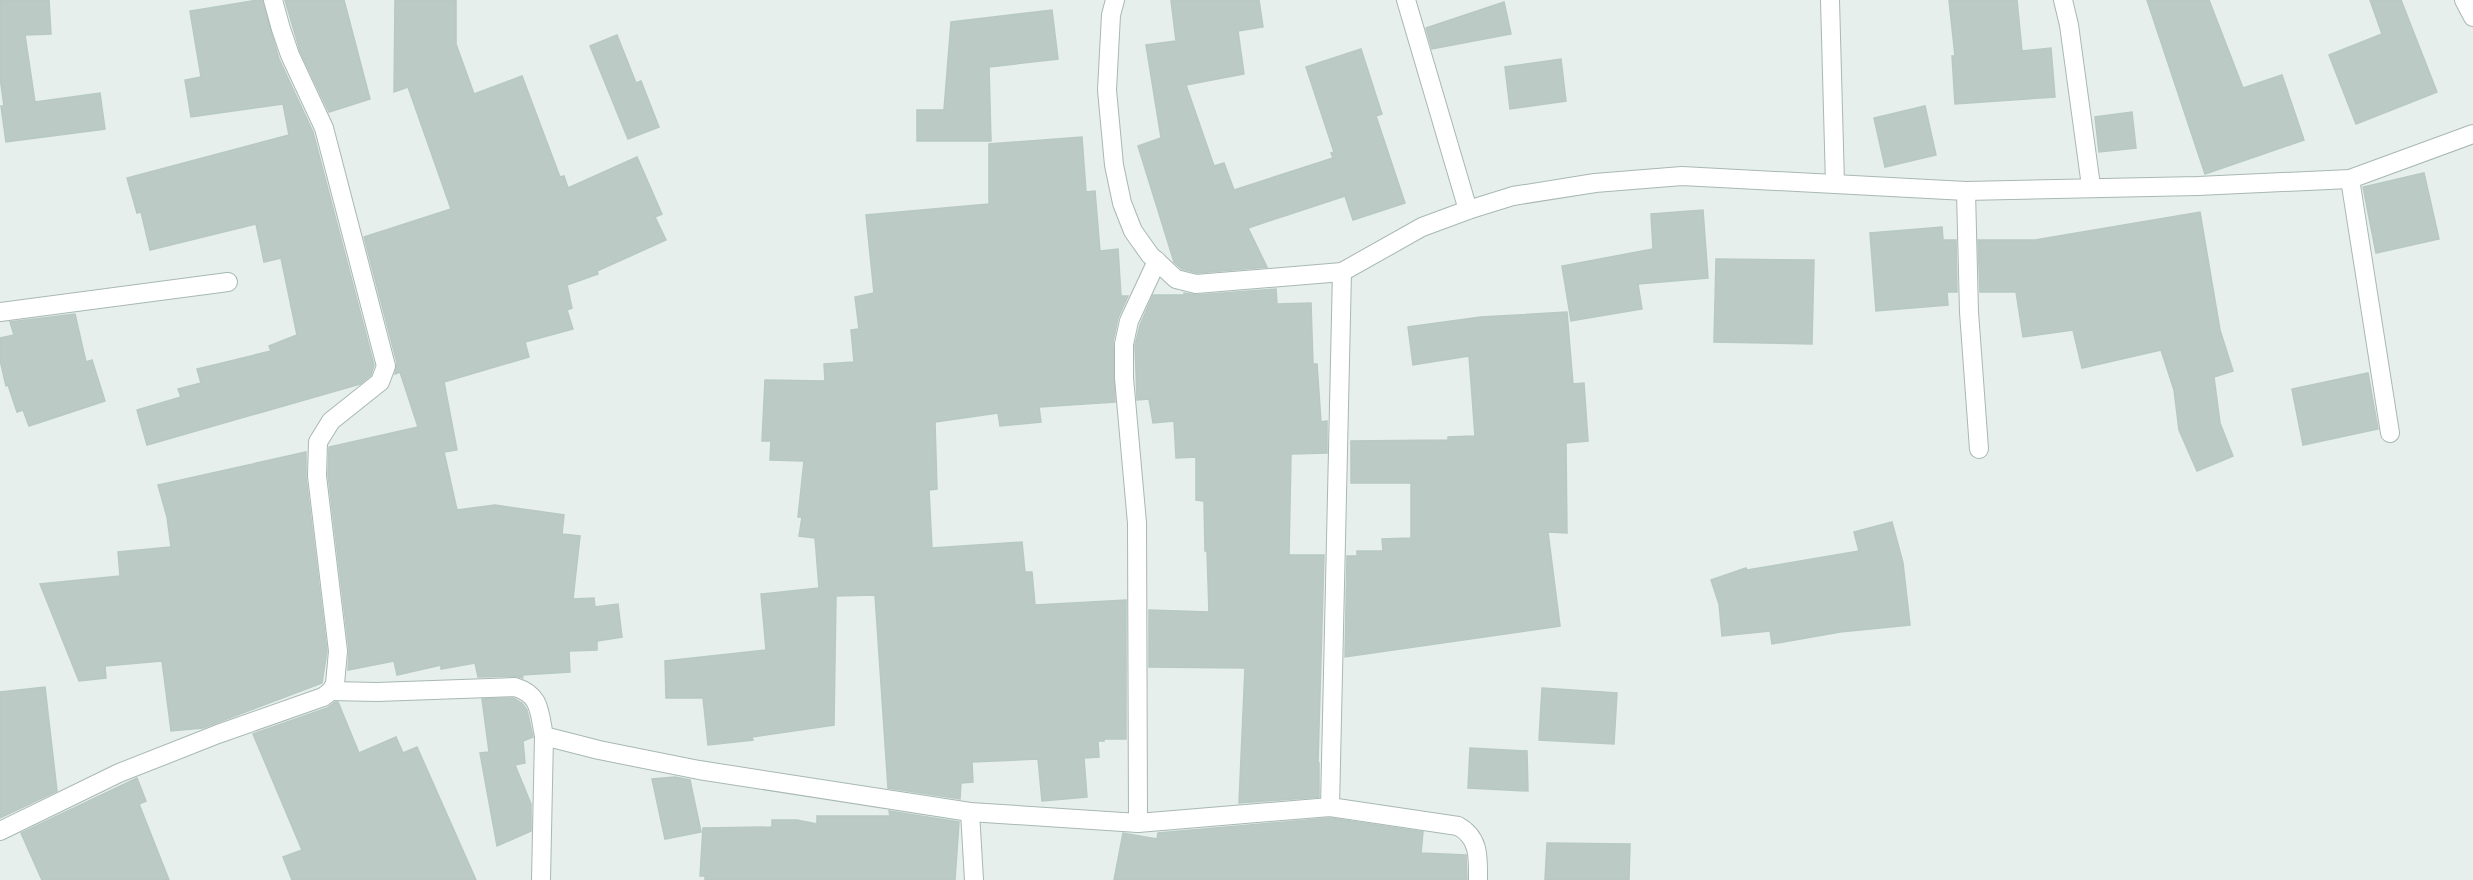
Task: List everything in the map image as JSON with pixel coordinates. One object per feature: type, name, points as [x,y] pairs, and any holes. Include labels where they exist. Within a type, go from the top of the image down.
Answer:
[{"type":"street","points":[[0,831],[119,772],[218,734],[323,698],[331,691],[334,684],[338,651],[316,476],[318,442],[331,421],[380,382],[386,366],[324,128],[290,55],[273,0]]},
{"type":"street","points":[[1115,0],[1111,15],[1107,90],[1114,165],[1122,203],[1133,231],[1150,255],[1176,279],[1196,284],[1342,272],[1422,227],[1468,210],[1513,196],[1595,183],[1682,176],[1966,190],[2091,186],[2198,186],[2350,179],[2473,135]]},
{"type":"street","points":[[1406,0],[1468,210]]},
{"type":"street","points":[[1830,0],[1835,184]]},
{"type":"street","points":[[2063,0],[2069,25],[2091,186]]},
{"type":"street","points":[[2464,0],[2473,17]]},
{"type":"street","points":[[2350,179],[2390,433]]},
{"type":"street","points":[[1966,190],[1969,312],[1979,449]]},
{"type":"street","points":[[1138,823],[1137,523],[1124,378],[1124,344],[1129,321],[1157,261]]},
{"type":"street","points":[[1330,807],[1342,272]]},
{"type":"street","points":[[0,312],[228,282]]},
{"type":"street","points":[[331,691],[377,692],[515,687],[525,690],[537,700],[544,736],[541,880]]},
{"type":"street","points":[[544,736],[599,750],[699,770],[970,812],[1138,823],[1330,807],[1458,826],[1468,831],[1474,839],[1478,853],[1478,880]]},
{"type":"street","points":[[970,812],[974,880]]},
{"type":"building","points":[[0,0],[49,0],[51,34],[25,35],[35,102],[100,93],[105,129],[6,142],[1,106],[4,106],[0,77]]},
{"type":"building","points":[[262,0],[279,59],[313,132],[374,365],[371,375],[360,384],[147,445],[137,410],[181,397],[178,389],[201,383],[197,369],[271,351],[269,346],[297,335],[281,258],[264,262],[256,224],[150,250],[141,212],[137,213],[127,178],[289,135],[283,104],[191,117],[185,80],[201,77],[190,11]]},
{"type":"building","points":[[285,0],[344,0],[370,99],[329,112],[300,51]]},
{"type":"building","points":[[395,0],[456,0],[456,44],[474,94],[522,76],[560,177],[564,176],[568,188],[637,157],[662,214],[655,217],[666,240],[597,271],[598,274],[567,285],[572,308],[567,310],[573,329],[525,342],[529,357],[444,382],[457,450],[444,452],[457,510],[495,505],[564,515],[562,534],[580,536],[573,599],[594,598],[595,607],[618,604],[622,637],[597,641],[597,650],[569,651],[570,672],[522,675],[523,678],[515,676],[478,677],[475,663],[441,669],[441,665],[397,675],[394,661],[348,670],[349,650],[328,475],[329,447],[418,427],[400,372],[395,374],[397,363],[364,237],[451,209],[408,87],[394,92]]},
{"type":"building","points":[[1171,0],[1259,0],[1263,27],[1238,31],[1244,74],[1186,85],[1214,166],[1224,163],[1234,190],[1333,158],[1331,153],[1334,152],[1306,67],[1361,49],[1382,114],[1376,116],[1405,203],[1353,220],[1345,196],[1248,228],[1267,267],[1197,273],[1182,269],[1174,262],[1138,146],[1161,138],[1146,45],[1176,41]]},
{"type":"building","points":[[1949,0],[2017,0],[2022,51],[2051,48],[2055,97],[1955,104],[1952,56],[1955,56]]},
{"type":"building","points":[[2147,0],[2209,0],[2243,88],[2282,75],[2304,140],[2205,174]]},
{"type":"building","points":[[2370,0],[2401,0],[2437,92],[2356,124],[2329,55],[2382,34]]},
{"type":"building","points":[[1504,2],[1511,34],[1432,49],[1426,28]]},
{"type":"building","points":[[1052,10],[1058,59],[989,67],[991,141],[917,141],[917,110],[944,110],[951,22]]},
{"type":"building","points":[[617,35],[636,83],[641,81],[659,127],[628,139],[590,46]]},
{"type":"building","points":[[1561,59],[1566,101],[1510,109],[1505,67]]},
{"type":"building","points":[[1925,106],[1936,155],[1885,167],[1874,118]]},
{"type":"building","points":[[2132,112],[2136,148],[2099,152],[2095,117]]},
{"type":"building","points":[[1082,137],[1086,192],[1095,191],[1100,251],[1118,249],[1121,296],[1128,296],[1118,318],[1113,342],[1115,402],[1039,407],[1041,422],[1000,426],[998,413],[935,422],[937,489],[929,490],[932,548],[1022,542],[1025,572],[1032,572],[1035,605],[1126,600],[1126,739],[1098,741],[1099,757],[1084,758],[1087,797],[1042,801],[1038,759],[972,762],[973,782],[961,783],[960,799],[888,788],[875,595],[836,596],[834,725],[752,737],[753,740],[708,745],[703,698],[666,698],[665,661],[766,650],[761,594],[819,588],[815,538],[799,536],[802,517],[798,517],[804,461],[770,460],[771,441],[762,441],[765,380],[825,381],[824,364],[854,362],[851,330],[859,329],[855,297],[874,293],[866,215],[989,204],[989,144]]},
{"type":"building","points":[[2424,173],[2439,239],[2376,253],[2363,187]]},
{"type":"building","points":[[1703,210],[1708,278],[1638,284],[1642,309],[1571,321],[1562,266],[1653,249],[1651,214]]},
{"type":"building","points":[[2200,212],[2220,330],[2233,371],[2214,377],[2220,423],[2233,456],[2197,471],[2179,430],[2174,390],[2161,350],[2082,368],[2073,330],[2023,337],[2016,292],[1980,292],[1978,240],[2035,240]]},
{"type":"building","points":[[1942,227],[1943,240],[1956,240],[1957,292],[1947,292],[1948,305],[1876,311],[1870,233]]},
{"type":"building","points":[[1716,259],[1814,260],[1812,344],[1714,342]]},
{"type":"building","points":[[1276,289],[1277,304],[1311,303],[1313,364],[1317,364],[1321,422],[1327,421],[1327,453],[1291,454],[1289,555],[1324,555],[1319,797],[1239,803],[1245,668],[1149,667],[1149,610],[1209,612],[1207,551],[1205,551],[1204,501],[1196,500],[1196,457],[1176,458],[1174,421],[1153,423],[1149,399],[1137,400],[1135,345],[1140,325],[1153,295],[1184,295],[1184,293],[1197,295]]},
{"type":"building","points":[[1567,312],[1573,384],[1584,383],[1588,441],[1566,443],[1567,533],[1548,532],[1560,626],[1345,657],[1347,556],[1357,556],[1357,551],[1383,551],[1382,539],[1411,538],[1411,483],[1351,483],[1351,441],[1448,440],[1448,437],[1475,436],[1469,356],[1413,365],[1408,327],[1481,317]]},
{"type":"building","points":[[75,314],[86,362],[92,360],[105,401],[29,426],[23,410],[17,412],[8,385],[6,386],[0,360],[0,338],[14,335],[10,322]]},
{"type":"building","points":[[2368,373],[2378,429],[2303,445],[2292,389]]},
{"type":"building","points":[[306,452],[306,477],[327,651],[322,683],[203,728],[171,731],[162,661],[105,666],[106,678],[79,681],[40,584],[120,576],[118,552],[171,547],[167,517],[158,485]]},
{"type":"building","points":[[1892,522],[1903,563],[1910,625],[1840,632],[1772,644],[1770,631],[1722,636],[1719,604],[1711,580],[1746,568],[1747,570],[1859,551],[1854,532]]},
{"type":"building","points":[[45,687],[57,791],[0,818],[0,692]]},
{"type":"building","points":[[1542,688],[1617,693],[1614,744],[1539,740]]},
{"type":"building","points":[[513,698],[522,703],[527,710],[533,737],[523,741],[525,763],[515,765],[531,804],[531,831],[497,846],[480,753],[489,752],[482,699]]},
{"type":"building","points":[[338,702],[359,753],[396,737],[403,753],[417,747],[476,880],[292,880],[283,857],[302,850],[253,734],[327,708]]},
{"type":"building","points":[[1470,748],[1527,751],[1528,791],[1468,788]]},
{"type":"building","points":[[675,777],[690,780],[701,832],[665,839],[652,779]]},
{"type":"building","points":[[137,778],[146,801],[139,804],[169,880],[42,880],[21,833]]},
{"type":"building","points":[[889,811],[959,822],[955,880],[705,880],[705,876],[700,876],[703,828],[772,827],[772,820],[797,820],[817,824],[817,816],[890,816]]},
{"type":"building","points":[[1330,818],[1423,832],[1421,853],[1466,855],[1467,880],[1114,880],[1123,833],[1157,839],[1158,833]]},
{"type":"building","points":[[1547,843],[1630,844],[1629,880],[1545,880]]}]
